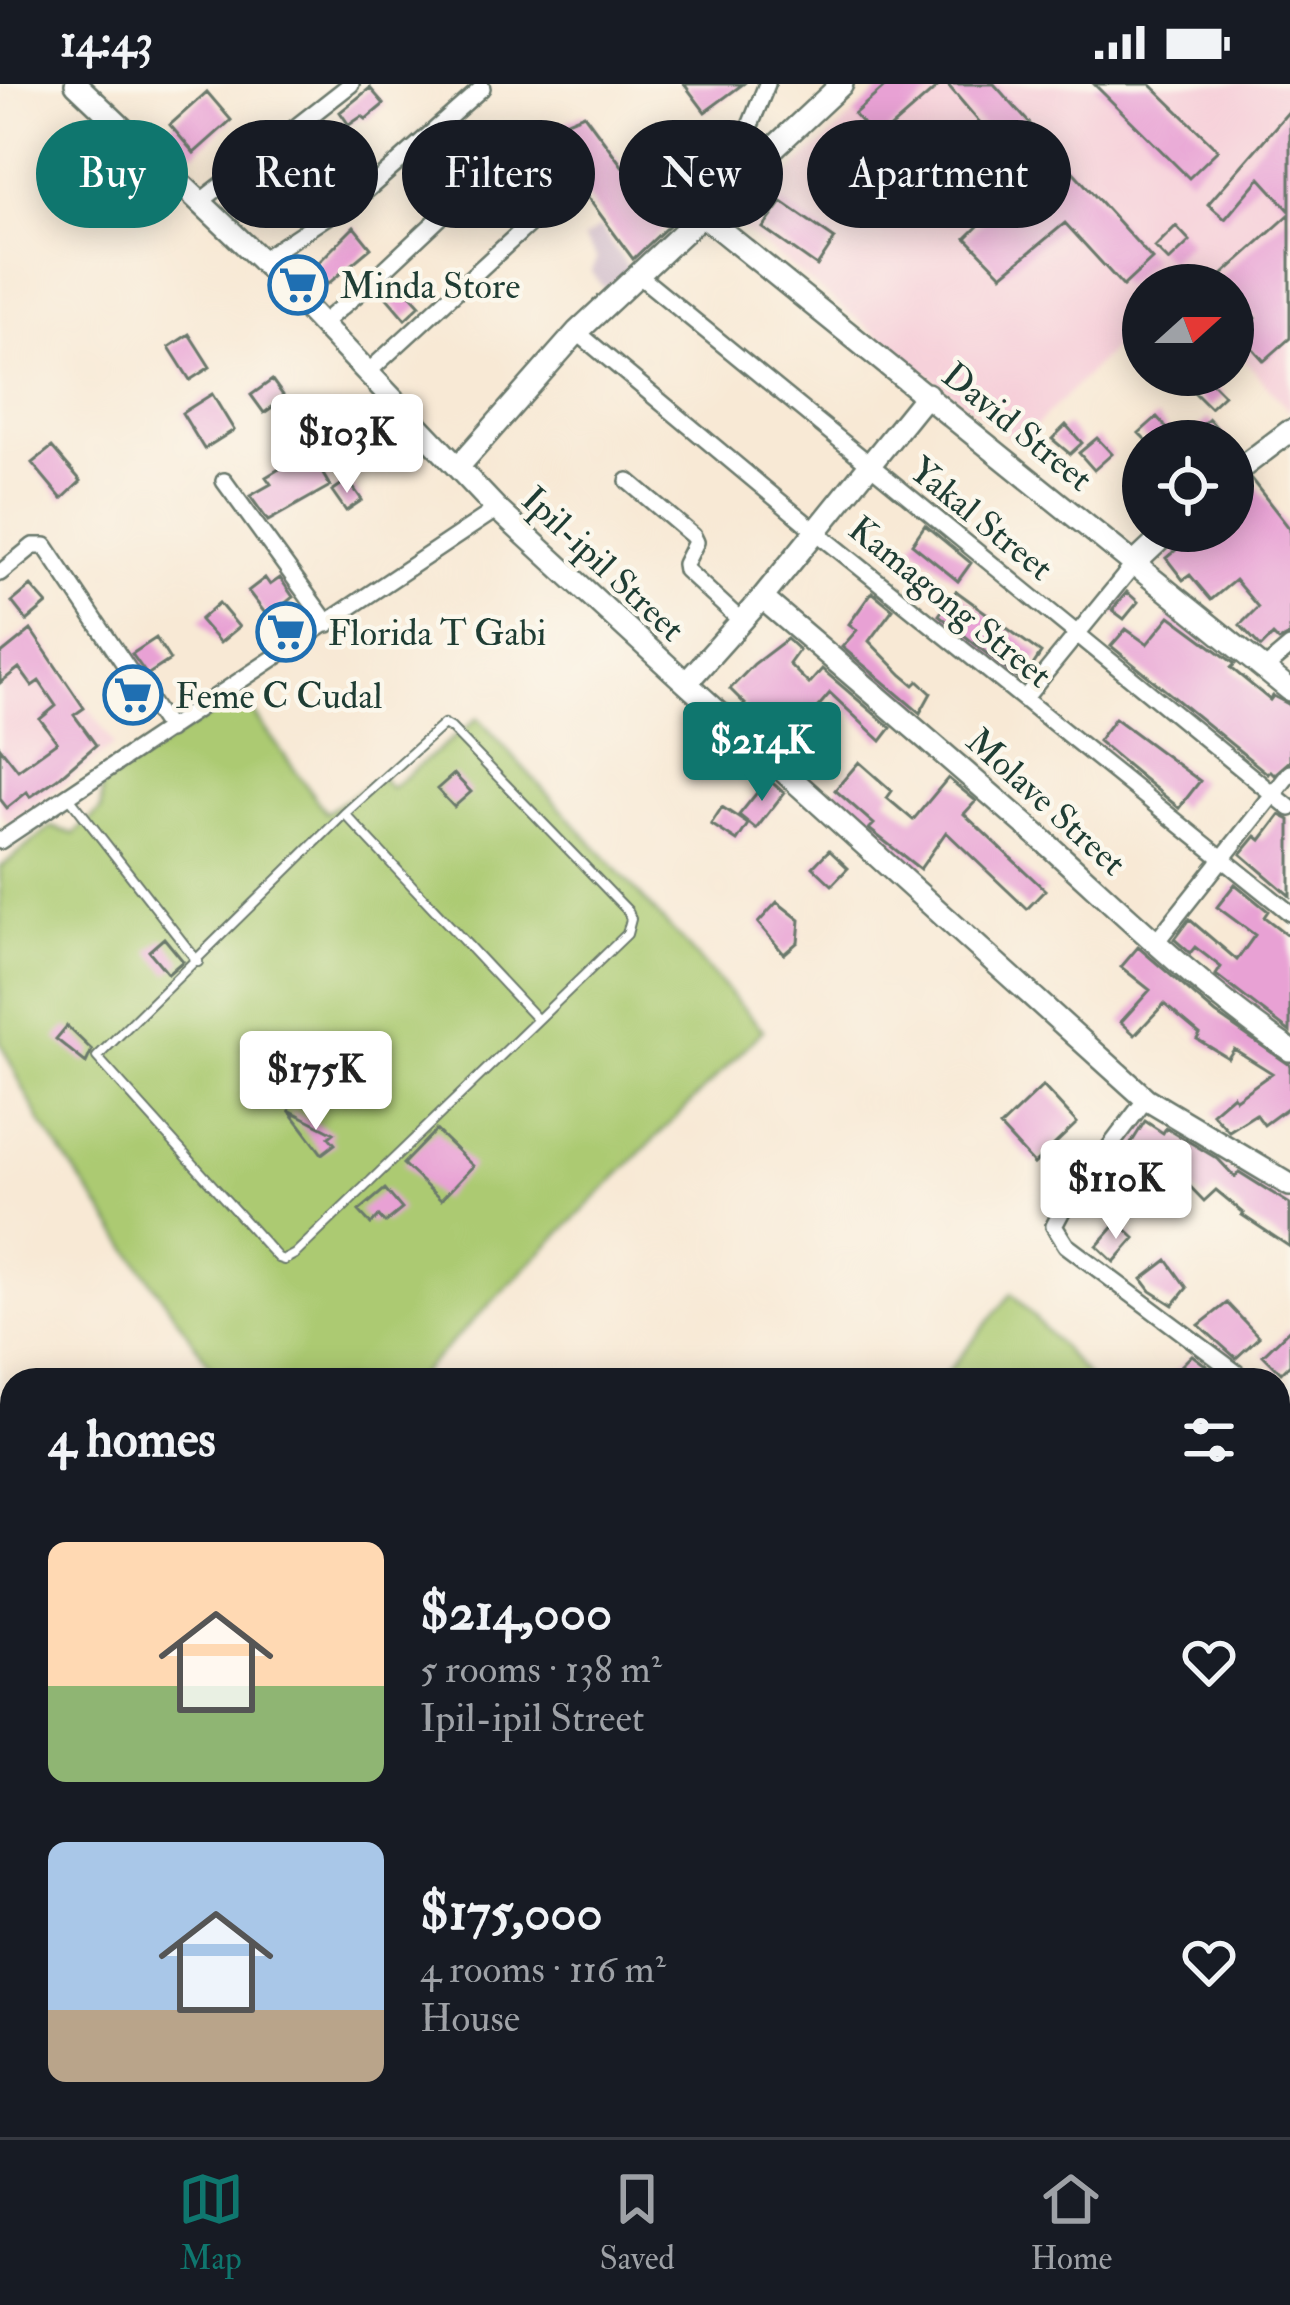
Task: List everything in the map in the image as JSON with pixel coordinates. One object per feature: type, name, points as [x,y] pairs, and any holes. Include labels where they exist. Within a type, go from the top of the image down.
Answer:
[{"type":"street","name":"Ipil-ipil Street","points":[[76,84],[261,260],[496,509],[686,683],[1146,1099],[1290,1185]]},
{"type":"street","points":[[200,202],[350,84]]},
{"type":"street","points":[[752,120],[767,84]]},
{"type":"street","points":[[783,139],[842,84]]},
{"type":"street","points":[[261,260],[367,190],[482,88]]},
{"type":"street","points":[[320,325],[429,228]]},
{"type":"street","points":[[367,373],[525,228]]},
{"type":"street","points":[[459,466],[577,332],[688,228]]},
{"type":"street","name":"David Street","points":[[718,228],[1290,690]]},
{"type":"street","name":"Yakal Street","points":[[637,274],[1290,808]]},
{"type":"street","name":"Kamagong Street","points":[[577,332],[1290,914]]},
{"type":"street","points":[[686,683],[762,598],[927,394]]},
{"type":"street","points":[[1254,458],[1290,431]]},
{"type":"street","points":[[628,481],[693,536],[686,570],[739,620]]},
{"type":"street","points":[[224,482],[328,624]]},
{"type":"street","points":[[0,841],[496,509]]},
{"type":"street","points":[[0,573],[33,546],[45,547],[169,730]]},
{"type":"street","points":[[1024,699],[1147,552]]},
{"type":"street","name":"Molave Street","points":[[762,598],[940,749],[1231,1009],[1290,1050]]},
{"type":"street","points":[[1264,669],[1290,647]]},
{"type":"street","points":[[1156,942],[1290,772]]},
{"type":"street","points":[[1146,1099],[1054,1226],[1066,1245],[1230,1368]]},
{"type":"lane","points":[[447,725],[631,919],[627,934],[284,1260],[97,1057],[344,814],[438,728],[447,725]]},
{"type":"lane","points":[[69,797],[198,962]]},
{"type":"lane","points":[[344,814],[537,1019]]},
{"type":"shaded area","points":[[889,84],[1290,84],[1290,412],[1254,370],[1254,264],[1122,264],[1122,339],[1018,444],[740,228],[783,228],[783,179],[807,158],[807,228],[1071,228],[1071,120],[849,120]]},
{"type":"shaded area","points":[[600,227],[630,270],[604,289],[591,271],[597,258],[583,239]]},
{"type":"shaded area","points":[[33,624],[114,745],[10,825],[0,812],[0,648]]},
{"type":"green space","points":[[240,694],[326,813],[380,777],[391,788],[478,718],[763,1030],[426,1368],[212,1368],[40,1121],[0,1042],[0,868],[51,827],[74,834],[101,810],[102,786]]},
{"type":"green space","points":[[1012,1293],[1080,1368],[951,1368]]},
{"type":"building","points":[[684,84],[743,84],[705,112]]},
{"type":"building","points":[[888,84],[941,84],[900,120],[859,120],[854,114]]},
{"type":"building","points":[[947,84],[994,84],[1027,120],[978,120]]},
{"type":"building","points":[[1094,84],[1150,84],[1218,150],[1189,178]]},
{"type":"building","points":[[370,88],[384,104],[366,119],[346,120],[340,112]]},
{"type":"building","points":[[207,92],[231,120],[212,120],[212,137],[194,153],[188,146],[188,120],[176,120]]},
{"type":"building","points":[[1290,110],[1290,211],[1260,178],[1225,219],[1208,204]]},
{"type":"building","points":[[595,129],[619,162],[619,228],[666,228],[633,259],[595,207]]},
{"type":"building","points":[[1071,169],[1152,259],[1147,264],[1122,264],[1122,285],[1070,228]]},
{"type":"building","points":[[783,203],[807,219],[807,228],[819,228],[835,239],[817,266],[763,228],[783,228]]},
{"type":"building","points":[[1290,214],[1290,338],[1264,361],[1254,350],[1254,264],[1234,264]]},
{"type":"building","points":[[1176,226],[1190,241],[1169,261],[1155,247]]},
{"type":"building","points":[[353,228],[371,248],[328,284],[314,267]]},
{"type":"building","points":[[976,228],[1059,228],[1002,275],[966,238]]},
{"type":"building","points":[[402,285],[420,305],[405,319],[387,298]]},
{"type":"building","points":[[189,334],[210,367],[190,380],[169,347]]},
{"type":"building","points":[[272,380],[285,398],[264,413],[251,395]]},
{"type":"building","points":[[212,394],[234,430],[204,449],[182,413]]},
{"type":"building","points":[[1198,396],[1223,396],[1210,408]]},
{"type":"building","points":[[1066,425],[1082,443],[1070,454],[1052,439]]},
{"type":"building","points":[[1097,438],[1112,454],[1094,470],[1079,453]]},
{"type":"building","points":[[52,447],[81,481],[62,499],[32,463]]},
{"type":"building","points":[[309,451],[330,486],[268,521],[250,496],[271,484],[266,477]]},
{"type":"building","points":[[348,480],[362,500],[346,511],[332,491]]},
{"type":"building","points":[[1254,483],[1290,529],[1290,635],[1279,641],[1273,635],[1261,647],[1240,625],[1258,607],[1235,580],[1211,600],[1190,575],[1183,580],[1166,558],[1173,552],[1254,552]]},
{"type":"building","points":[[925,525],[971,563],[958,581],[912,544]]},
{"type":"building","points":[[265,578],[270,585],[280,578],[293,597],[268,617],[248,591]]},
{"type":"building","points":[[31,586],[47,604],[27,621],[12,602]]},
{"type":"building","points":[[956,591],[1041,653],[1022,682],[939,615]]},
{"type":"building","points":[[872,592],[893,609],[869,641],[902,675],[931,693],[920,713],[842,647],[857,630],[849,624]]},
{"type":"building","points":[[1127,592],[1138,602],[1124,619],[1112,610]]},
{"type":"building","points":[[219,603],[239,627],[220,643],[200,620]]},
{"type":"building","points":[[1170,616],[1235,664],[1231,668],[1270,700],[1273,696],[1290,705],[1290,761],[1274,775],[1111,646],[1126,629],[1147,644]]},
{"type":"building","points":[[31,630],[84,708],[74,715],[96,745],[58,778],[30,797],[27,792],[7,808],[0,799],[0,747],[18,770],[57,742],[40,719],[56,706],[39,681],[32,686],[19,668],[0,683],[0,655]]},
{"type":"building","points":[[156,638],[170,660],[147,675],[132,654]]},
{"type":"building","points":[[787,639],[799,650],[789,664],[809,684],[822,669],[891,728],[881,741],[830,693],[811,715],[825,729],[796,759],[742,707],[745,704],[730,689]]},
{"type":"building","points":[[1115,718],[1200,781],[1179,808],[1098,741]]},
{"type":"building","points":[[859,762],[892,791],[887,798],[913,820],[948,778],[976,801],[964,814],[1045,890],[1027,909],[946,832],[920,869],[869,829],[874,824],[835,790]]},
{"type":"building","points":[[454,774],[471,792],[454,807],[437,789]]},
{"type":"building","points":[[768,779],[784,793],[756,829],[739,815]]},
{"type":"building","points":[[722,807],[748,824],[737,841],[711,824]]},
{"type":"building","points":[[1280,815],[1290,820],[1290,896],[1241,854],[1256,836],[1261,840]]},
{"type":"building","points":[[829,850],[848,868],[832,885],[813,867]]},
{"type":"building","points":[[1235,884],[1268,911],[1264,917],[1290,937],[1290,1032],[1216,975],[1221,967],[1195,947],[1190,953],[1174,939],[1189,919],[1237,960],[1255,935],[1217,907]]},
{"type":"building","points":[[777,902],[800,920],[798,942],[784,954],[758,923]]},
{"type":"building","points":[[164,938],[183,961],[168,974],[149,951]]},
{"type":"building","points":[[1138,947],[1216,1014],[1290,1065],[1290,1106],[1264,1125],[1256,1114],[1229,1131],[1212,1113],[1272,1073],[1234,1049],[1228,1058],[1197,1039],[1200,1034],[1164,1004],[1135,1035],[1121,1022],[1150,990],[1121,967]]},
{"type":"building","points":[[67,1026],[92,1050],[86,1063],[56,1039]]},
{"type":"building","points":[[1043,1086],[1077,1123],[1034,1164],[1000,1127]]},
{"type":"building","points":[[289,1110],[334,1133],[329,1137],[335,1144],[322,1154]]},
{"type":"building","points":[[1145,1121],[1163,1133],[1166,1128],[1218,1159],[1235,1177],[1239,1172],[1290,1204],[1290,1247],[1242,1215],[1216,1190],[1204,1201],[1174,1170],[1154,1200],[1112,1174]]},
{"type":"building","points":[[436,1130],[473,1166],[441,1200],[403,1164]]},
{"type":"building","points":[[385,1189],[402,1209],[385,1223],[379,1216],[371,1224],[359,1211]]},
{"type":"building","points":[[1118,1222],[1135,1238],[1114,1262],[1097,1246]]},
{"type":"building","points":[[1167,1260],[1187,1288],[1173,1305],[1142,1279]]},
{"type":"building","points":[[1227,1303],[1259,1337],[1236,1358],[1199,1325]]},
{"type":"building","points":[[1290,1329],[1286,1368],[1276,1368],[1263,1355]]},
{"type":"building","points":[[1192,1355],[1209,1368],[1179,1368]]},
{"type":"place","name":"Minda Store","points":[[298,285]]},
{"type":"place","name":"Florida T Gabi","points":[[286,632]]},
{"type":"place","name":"Feme C Cudal","points":[[133,695]]}]
